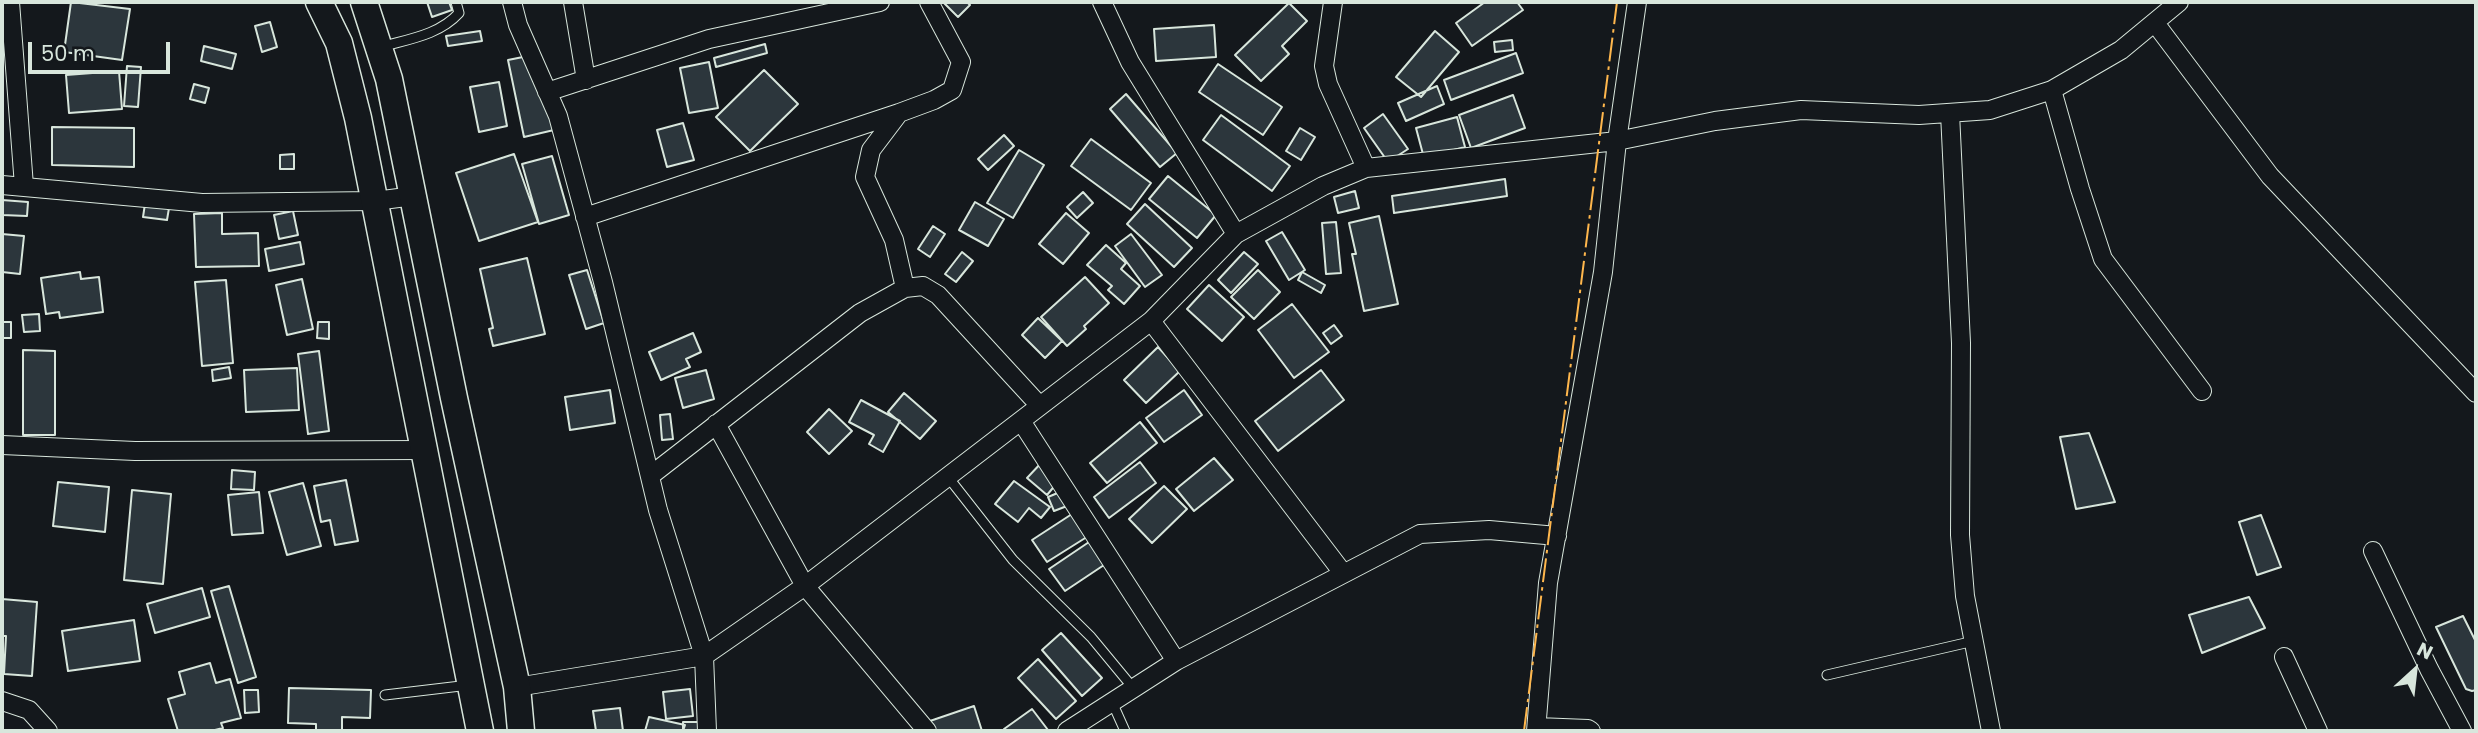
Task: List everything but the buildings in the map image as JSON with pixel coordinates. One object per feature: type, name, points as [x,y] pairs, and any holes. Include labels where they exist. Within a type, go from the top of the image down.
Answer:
[{"type":"main road","points":[[319,2],[339,43],[358,118],[480,731]]},
{"type":"main road","points":[[364,2],[389,79],[454,398],[517,687],[521,731]]},
{"type":"street","points":[[10,2],[24,186]]},
{"type":"street","points":[[512,2],[518,24],[558,116],[658,510],[704,656],[707,731]]},
{"type":"street","points":[[573,2],[586,80]]},
{"type":"street","points":[[547,92],[709,39],[880,2]]},
{"type":"street","points":[[585,217],[899,113],[952,90],[961,62],[929,2]]},
{"type":"street","points":[[1102,2],[1130,62],[1236,234]]},
{"type":"street","points":[[1333,2],[1324,66],[1328,84],[1366,168]]},
{"type":"street","points":[[1591,731],[1536,729],[1548,583],[1603,272],[1617,141],[1637,2]]},
{"type":"street","points":[[517,687],[704,656],[805,586],[1151,321],[1236,234],[1323,186],[1366,168],[1617,141],[1715,121],[1801,110],[1919,115],[1990,110],[2053,89],[2121,50],[2179,2]]},
{"type":"street","points":[[2154,23],[2270,176],[2476,393]]},
{"type":"street","points":[[2053,89],[2080,189],[2103,259],[2202,391]]},
{"type":"street","points":[[899,113],[871,150],[865,177],[894,240],[905,288]]},
{"type":"street","points":[[1950,113],[1961,343],[1960,535],[1965,596],[1991,731]]},
{"type":"street","points":[[2,185],[202,203],[375,201],[414,196]]},
{"type":"street","points":[[650,476],[860,313],[905,288],[923,286],[939,295],[1040,406]]},
{"type":"street","points":[[1151,321],[1343,573]]},
{"type":"street","points":[[1021,421],[1177,661]]},
{"type":"street","points":[[716,424],[805,586],[927,731]]},
{"type":"street","points":[[2,444],[135,451],[424,450]]},
{"type":"street","points":[[1067,731],[1177,661],[1420,534],[1489,530],[1557,536]]},
{"type":"street","points":[[2373,551],[2429,669],[2462,731]]},
{"type":"street","points":[[2284,657],[2318,731]]},
{"type":"street","points":[[2,701],[29,710],[48,731]]},
{"type":"lane","points":[[379,47],[434,32],[449,24],[459,13],[456,2]]},
{"type":"lane","points":[[947,477],[1013,560],[1091,637],[1133,689]]},
{"type":"lane","points":[[1827,675],[1974,641]]},
{"type":"lane","points":[[384,695],[471,685]]},
{"type":"lane","points":[[1112,702],[1125,731]]},
{"type":"power","points":[[1524,731],[1617,2]]}]
